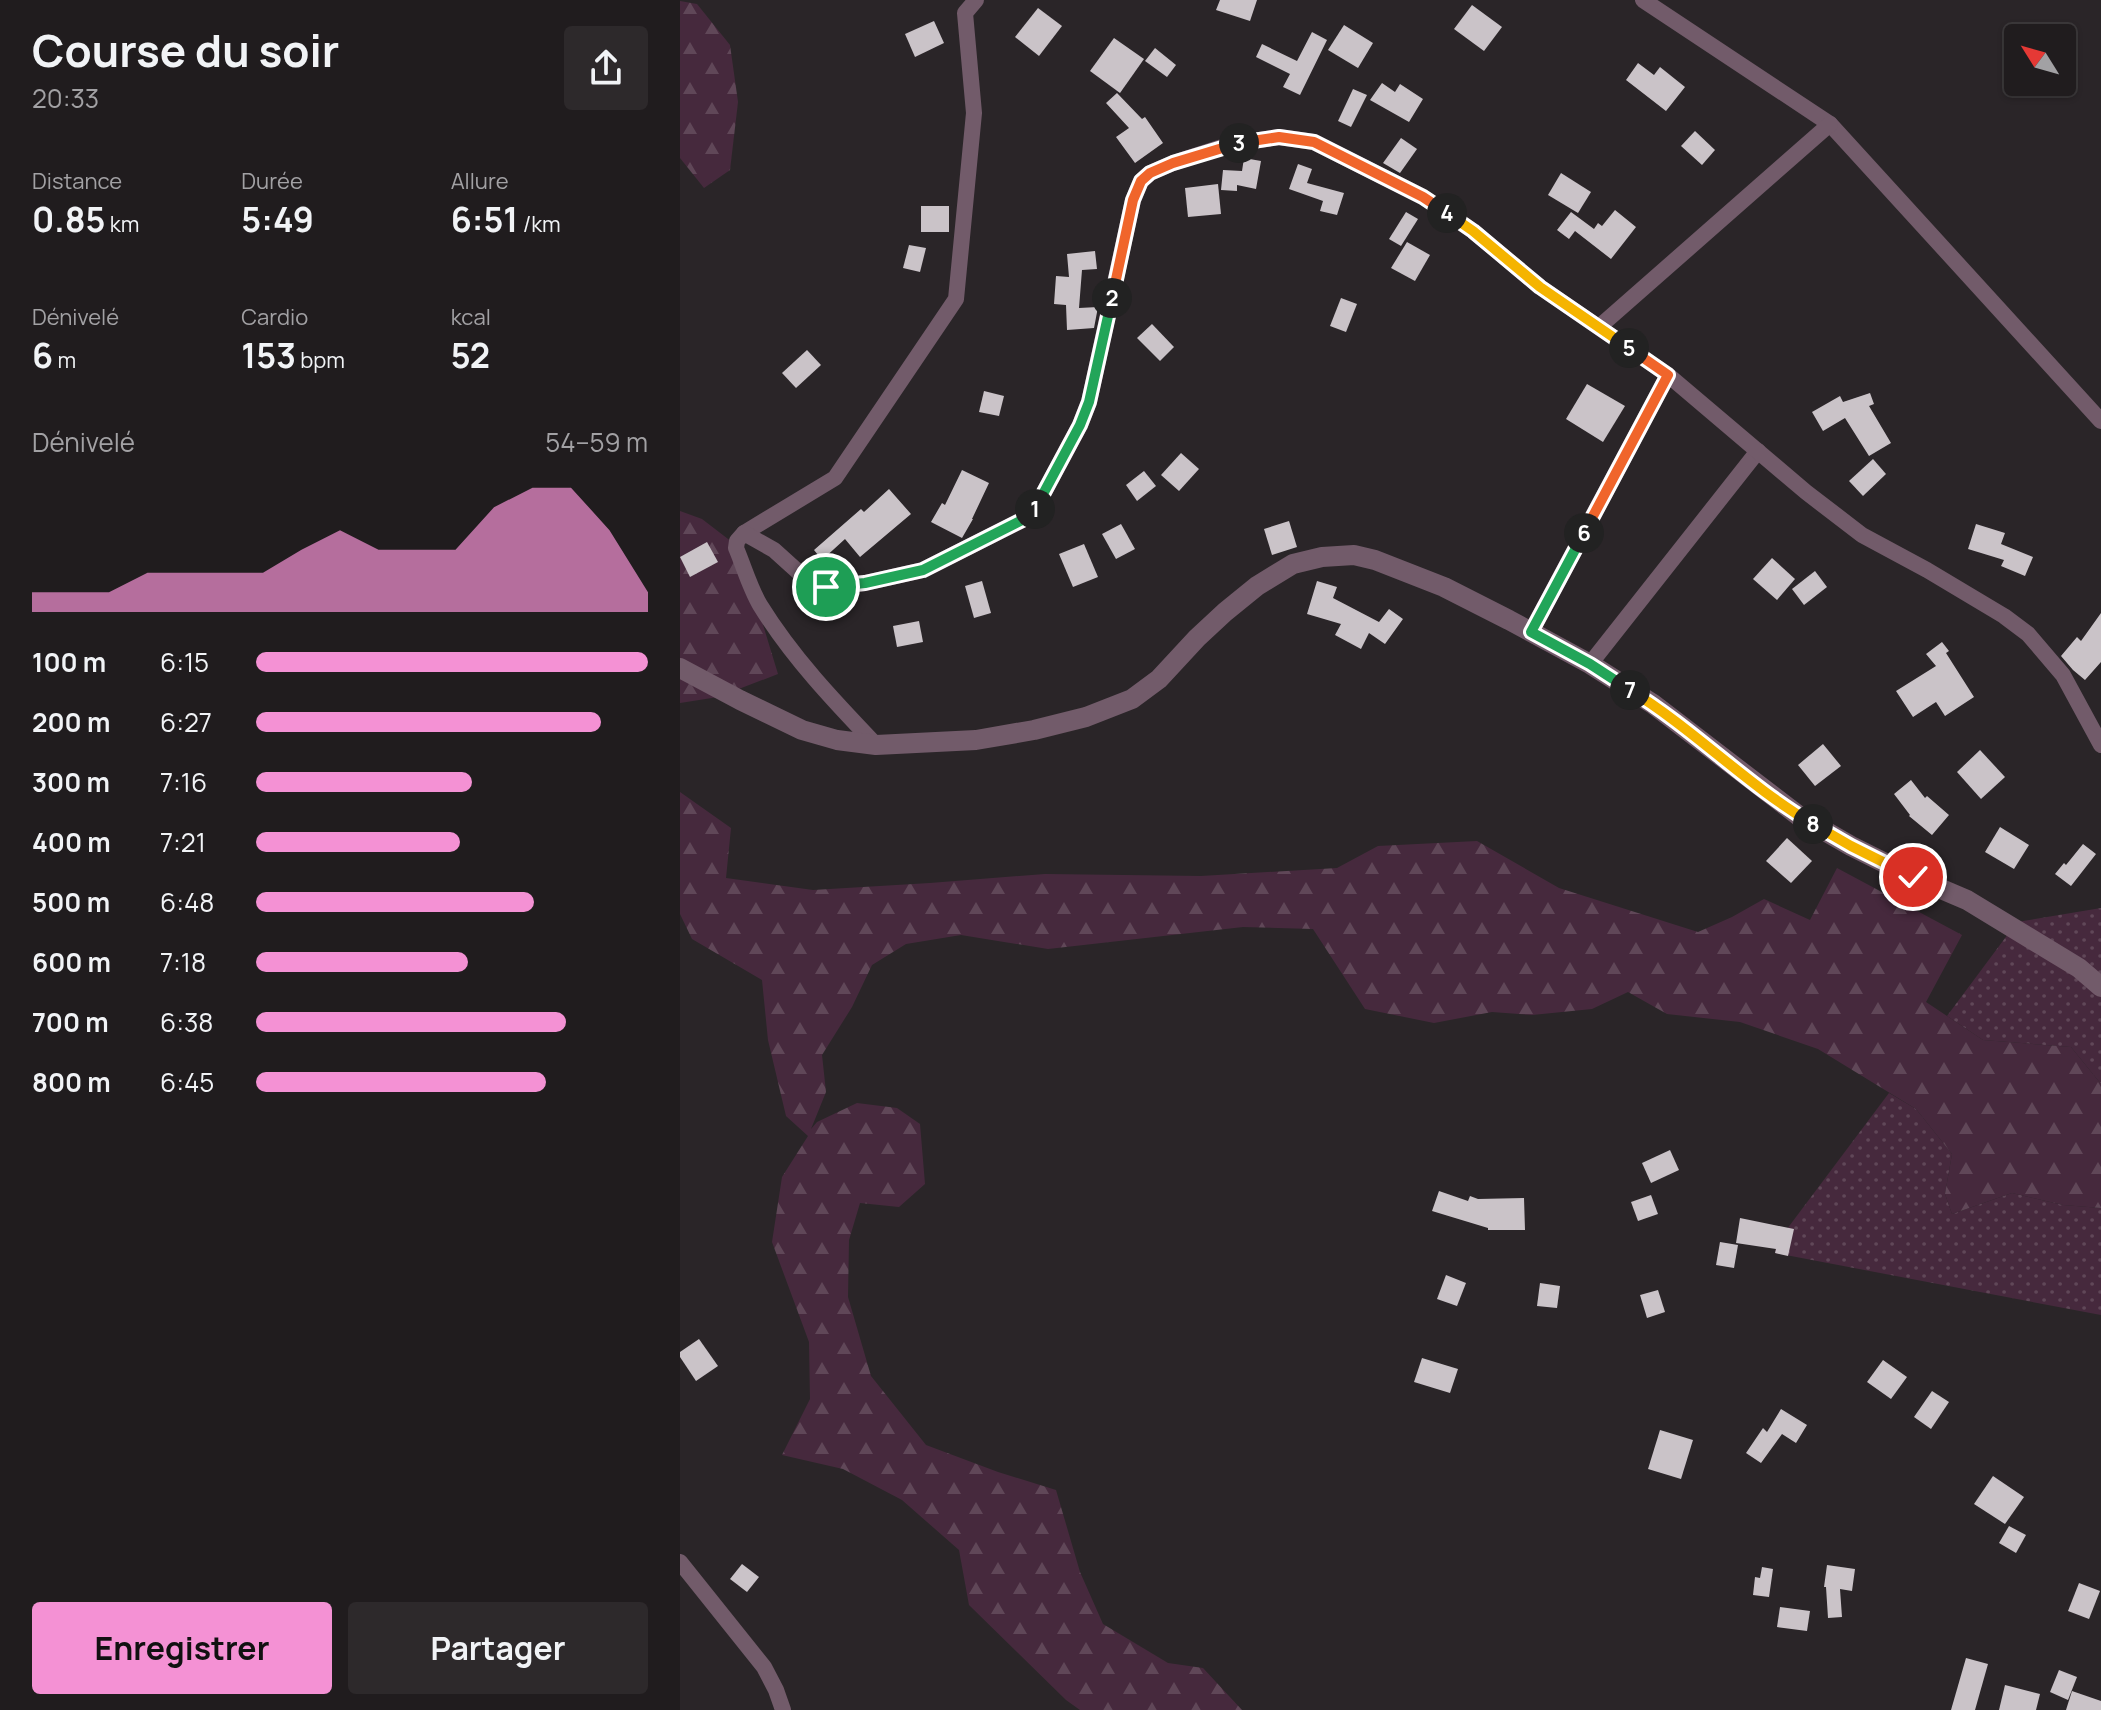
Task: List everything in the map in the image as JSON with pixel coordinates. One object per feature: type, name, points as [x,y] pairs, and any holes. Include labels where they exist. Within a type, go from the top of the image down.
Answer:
[{"type":"street","points":[[876,745],[825,692],[758,603],[736,548],[737,541],[744,533],[835,478],[956,299],[974,113],[965,13],[976,0]]},
{"type":"street","points":[[1643,0],[1830,124],[2101,421]]},
{"type":"street","points":[[1599,327],[1830,124]]},
{"type":"street","points":[[744,533],[774,550],[805,578],[826,587],[865,583],[923,570],[1024,519],[1034,511],[1089,402],[1133,200],[1141,181],[1150,173],[1173,163],[1228,145],[1279,137],[1314,142],[1423,197],[1473,231],[1540,287],[1668,375],[1806,492],[1862,535],[1927,570],[2028,634],[2063,675],[2101,745]]},
{"type":"street","points":[[1531,632],[1668,375]]},
{"type":"street","points":[[1590,664],[1758,451]]},
{"type":"street","points":[[680,668],[802,730],[837,740],[876,745],[976,740],[1086,717],[1132,699],[1159,679],[1197,638],[1257,586],[1293,564],[1322,557],[1354,555],[1444,587],[1590,664],[1653,704],[1799,816],[1913,877],[1967,900],[2079,968],[2101,987]]},
{"type":"street","points":[[680,1562],[764,1667],[783,1710]]},
{"type":"green space","points":[[680,1],[697,4],[730,45],[738,102],[730,170],[704,188],[680,158]]},
{"type":"green space","points":[[680,511],[702,519],[745,552],[778,674],[718,697],[680,703]]},
{"type":"green space","points":[[680,792],[731,828],[726,878],[813,890],[1045,874],[1201,876],[1337,868],[1378,846],[1477,841],[1559,888],[1698,932],[1764,899],[1810,920],[1837,868],[1962,935],[1926,1002],[1983,1040],[2071,1047],[2101,1084],[2101,1208],[2063,1205],[2012,1193],[1952,1214],[1945,1194],[1952,1154],[1916,1109],[1818,1049],[1740,1022],[1667,1014],[1628,992],[1592,1009],[1532,1015],[1492,1012],[1434,1023],[1365,1009],[1313,929],[1243,927],[1048,949],[961,935],[906,944],[872,965],[852,1007],[822,1055],[826,1092],[811,1129],[817,1122],[857,1103],[897,1108],[920,1124],[925,1184],[899,1207],[860,1203],[849,1240],[848,1297],[871,1376],[926,1445],[1056,1490],[1080,1572],[1103,1624],[1168,1663],[1203,1668],[1242,1710],[1080,1710],[969,1605],[959,1550],[902,1500],[843,1469],[782,1455],[810,1399],[809,1342],[772,1242],[782,1177],[808,1136],[786,1116],[768,1040],[762,980],[692,939],[680,914]]},
{"type":"green space","points":[[2101,908],[2101,1084],[2071,1047],[1983,1040],[1947,1016],[2017,922]]},
{"type":"green space","points":[[1889,1093],[1916,1109],[1952,1154],[1945,1194],[1952,1214],[2012,1193],[2063,1205],[2101,1208],[2101,1315],[1775,1253],[1775,1245]]},
{"type":"building","points":[[1220,0],[1257,0],[1250,21],[1216,10]]},
{"type":"building","points":[[1472,5],[1502,27],[1484,51],[1454,29]]},
{"type":"building","points":[[1038,8],[1062,26],[1039,56],[1015,37]]},
{"type":"building","points":[[934,21],[944,43],[915,57],[905,34]]},
{"type":"building","points":[[1344,25],[1373,43],[1358,68],[1328,50]]},
{"type":"building","points":[[1312,32],[1327,40],[1300,95],[1283,87],[1290,74],[1256,57],[1262,44],[1297,61]]},
{"type":"building","points":[[1114,38],[1144,59],[1120,93],[1090,71]]},
{"type":"building","points":[[1155,48],[1176,65],[1167,77],[1145,61]]},
{"type":"building","points":[[1638,63],[1654,75],[1660,67],[1685,87],[1666,111],[1626,80]]},
{"type":"building","points":[[1382,83],[1395,92],[1400,84],[1423,99],[1409,122],[1370,100]]},
{"type":"building","points":[[1353,89],[1367,95],[1351,127],[1338,121]]},
{"type":"building","points":[[1117,93],[1142,119],[1145,117],[1163,143],[1135,163],[1116,137],[1129,128],[1106,103]]},
{"type":"building","points":[[1695,131],[1715,150],[1702,165],[1681,146]]},
{"type":"building","points":[[1401,138],[1417,149],[1400,173],[1383,163]]},
{"type":"building","points":[[1244,158],[1261,161],[1256,189],[1237,185],[1237,191],[1221,190],[1223,170],[1242,171]]},
{"type":"building","points":[[1298,164],[1312,169],[1307,183],[1344,193],[1337,215],[1320,211],[1323,201],[1289,189]]},
{"type":"building","points":[[1561,173],[1591,192],[1578,213],[1548,195]]},
{"type":"building","points":[[1218,184],[1221,214],[1188,217],[1185,188]]},
{"type":"building","points":[[921,206],[949,206],[949,232],[921,232]]},
{"type":"building","points":[[1615,210],[1636,227],[1611,259],[1575,231],[1569,239],[1557,230],[1571,212],[1594,229],[1598,223],[1602,226]]},
{"type":"building","points":[[1406,212],[1418,219],[1401,246],[1389,239]]},
{"type":"building","points":[[1407,242],[1430,255],[1415,281],[1391,268]]},
{"type":"building","points":[[909,245],[926,248],[920,272],[903,268]]},
{"type":"building","points":[[1095,251],[1097,269],[1082,270],[1079,308],[1098,307],[1094,328],[1067,330],[1066,305],[1054,304],[1056,276],[1069,277],[1067,254]]},
{"type":"building","points":[[1341,298],[1357,304],[1346,332],[1330,326]]},
{"type":"building","points":[[1152,324],[1174,347],[1160,361],[1137,338]]},
{"type":"building","points":[[807,350],[821,365],[796,388],[782,373]]},
{"type":"building","points":[[1587,384],[1625,406],[1603,442],[1566,419]]},
{"type":"building","points":[[984,391],[1004,396],[999,416],[979,412]]},
{"type":"building","points":[[1870,393],[1874,404],[1869,406],[1891,443],[1869,456],[1845,418],[1823,431],[1812,412],[1840,396],[1843,402]]},
{"type":"building","points":[[1181,453],[1199,469],[1179,491],[1161,475]]},
{"type":"building","points":[[1873,459],[1886,474],[1863,496],[1849,481]]},
{"type":"building","points":[[962,470],[989,483],[962,538],[931,522],[942,503],[945,505]]},
{"type":"building","points":[[1144,471],[1156,486],[1137,501],[1126,485]]},
{"type":"building","points":[[889,489],[911,514],[860,557],[845,539],[822,560],[814,550]]},
{"type":"building","points":[[1289,521],[1297,547],[1272,555],[1264,529]]},
{"type":"building","points":[[1121,524],[1135,549],[1116,559],[1102,534]]},
{"type":"building","points":[[1976,524],[2005,533],[2001,544],[2033,557],[2025,576],[2001,566],[2004,560],[1968,549]]},
{"type":"building","points":[[707,542],[718,562],[690,577],[680,557]]},
{"type":"building","points":[[1084,544],[1098,577],[1073,587],[1059,554]]},
{"type":"building","points":[[1772,558],[1795,579],[1777,600],[1753,579]]},
{"type":"building","points":[[1815,571],[1827,587],[1804,605],[1792,589]]},
{"type":"building","points":[[982,581],[991,613],[974,618],[965,586]]},
{"type":"building","points":[[1317,581],[1337,587],[1333,598],[1379,622],[1389,609],[1403,619],[1385,644],[1369,633],[1361,649],[1335,635],[1341,624],[1307,614]]},
{"type":"building","points":[[2101,613],[2101,662],[2085,680],[2061,656],[2077,637],[2081,641]]},
{"type":"building","points":[[919,621],[923,642],[897,647],[893,626]]},
{"type":"building","points":[[1942,642],[1974,697],[1945,716],[1936,702],[1913,717],[1896,691],[1936,666],[1926,654]]},
{"type":"building","points":[[1823,744],[1841,766],[1815,786],[1798,765]]},
{"type":"building","points":[[1980,750],[2005,777],[1981,799],[1957,772]]},
{"type":"building","points":[[1911,780],[1925,798],[1927,796],[1949,815],[1932,835],[1909,816],[1894,794]]},
{"type":"building","points":[[2000,827],[2029,845],[2014,869],[1985,852]]},
{"type":"building","points":[[1787,838],[1812,861],[1791,883],[1766,861]]},
{"type":"building","points":[[2083,844],[2096,854],[2071,886],[2055,874]]},
{"type":"building","points":[[1670,1150],[1679,1170],[1651,1183],[1642,1163]]},
{"type":"building","points":[[1439,1191],[1468,1201],[1470,1196],[1478,1199],[1524,1198],[1525,1230],[1488,1230],[1432,1211]]},
{"type":"building","points":[[1651,1195],[1658,1214],[1638,1221],[1631,1202]]},
{"type":"building","points":[[1740,1218],[1794,1229],[1788,1256],[1775,1253],[1776,1249],[1736,1243]]},
{"type":"building","points":[[1720,1242],[1738,1245],[1734,1268],[1716,1265]]},
{"type":"building","points":[[1446,1275],[1466,1283],[1457,1306],[1437,1299]]},
{"type":"building","points":[[1540,1283],[1560,1286],[1557,1308],[1537,1306]]},
{"type":"building","points":[[1658,1290],[1665,1312],[1647,1318],[1640,1295]]},
{"type":"building","points":[[699,1339],[718,1366],[696,1381],[680,1357],[680,1352]]},
{"type":"building","points":[[1422,1358],[1458,1369],[1450,1393],[1414,1382]]},
{"type":"building","points":[[1883,1360],[1907,1377],[1891,1399],[1867,1382]]},
{"type":"building","points":[[1932,1391],[1949,1402],[1931,1429],[1914,1417]]},
{"type":"building","points":[[1781,1409],[1807,1425],[1796,1443],[1782,1434],[1761,1463],[1746,1453],[1763,1428],[1767,1432]]},
{"type":"building","points":[[1660,1430],[1693,1440],[1681,1479],[1648,1469]]},
{"type":"building","points":[[1993,1476],[2024,1497],[2005,1524],[1974,1504]]},
{"type":"building","points":[[2009,1526],[2026,1535],[2016,1553],[1999,1543]]},
{"type":"building","points":[[742,1564],[759,1577],[747,1592],[730,1579]]},
{"type":"building","points":[[1827,1565],[1855,1569],[1852,1591],[1840,1589],[1842,1617],[1828,1618],[1824,1587]]},
{"type":"building","points":[[1762,1567],[1773,1569],[1769,1597],[1753,1595],[1755,1577],[1760,1578]]},
{"type":"building","points":[[2079,1583],[2100,1591],[2089,1619],[2068,1611]]},
{"type":"building","points":[[1780,1607],[1810,1611],[1807,1631],[1777,1627]]},
{"type":"building","points":[[1966,1658],[1988,1664],[1975,1710],[1951,1710]]},
{"type":"building","points":[[2059,1670],[2077,1677],[2068,1700],[2050,1692]]},
{"type":"building","points":[[2005,1685],[2040,1694],[2036,1710],[1999,1710]]},
{"type":"building","points":[[2072,1691],[2101,1701],[2101,1710],[2066,1710]]},
{"type":"route","points":[[826,587],[865,583],[923,570],[956,551],[1010,527],[1034,511],[1089,402],[1133,200],[1141,181],[1150,173],[1173,163],[1228,145],[1279,137],[1314,142],[1423,197],[1473,231],[1540,287],[1668,375],[1531,632],[1590,664],[1653,704],[1799,816],[1913,877]]}]
